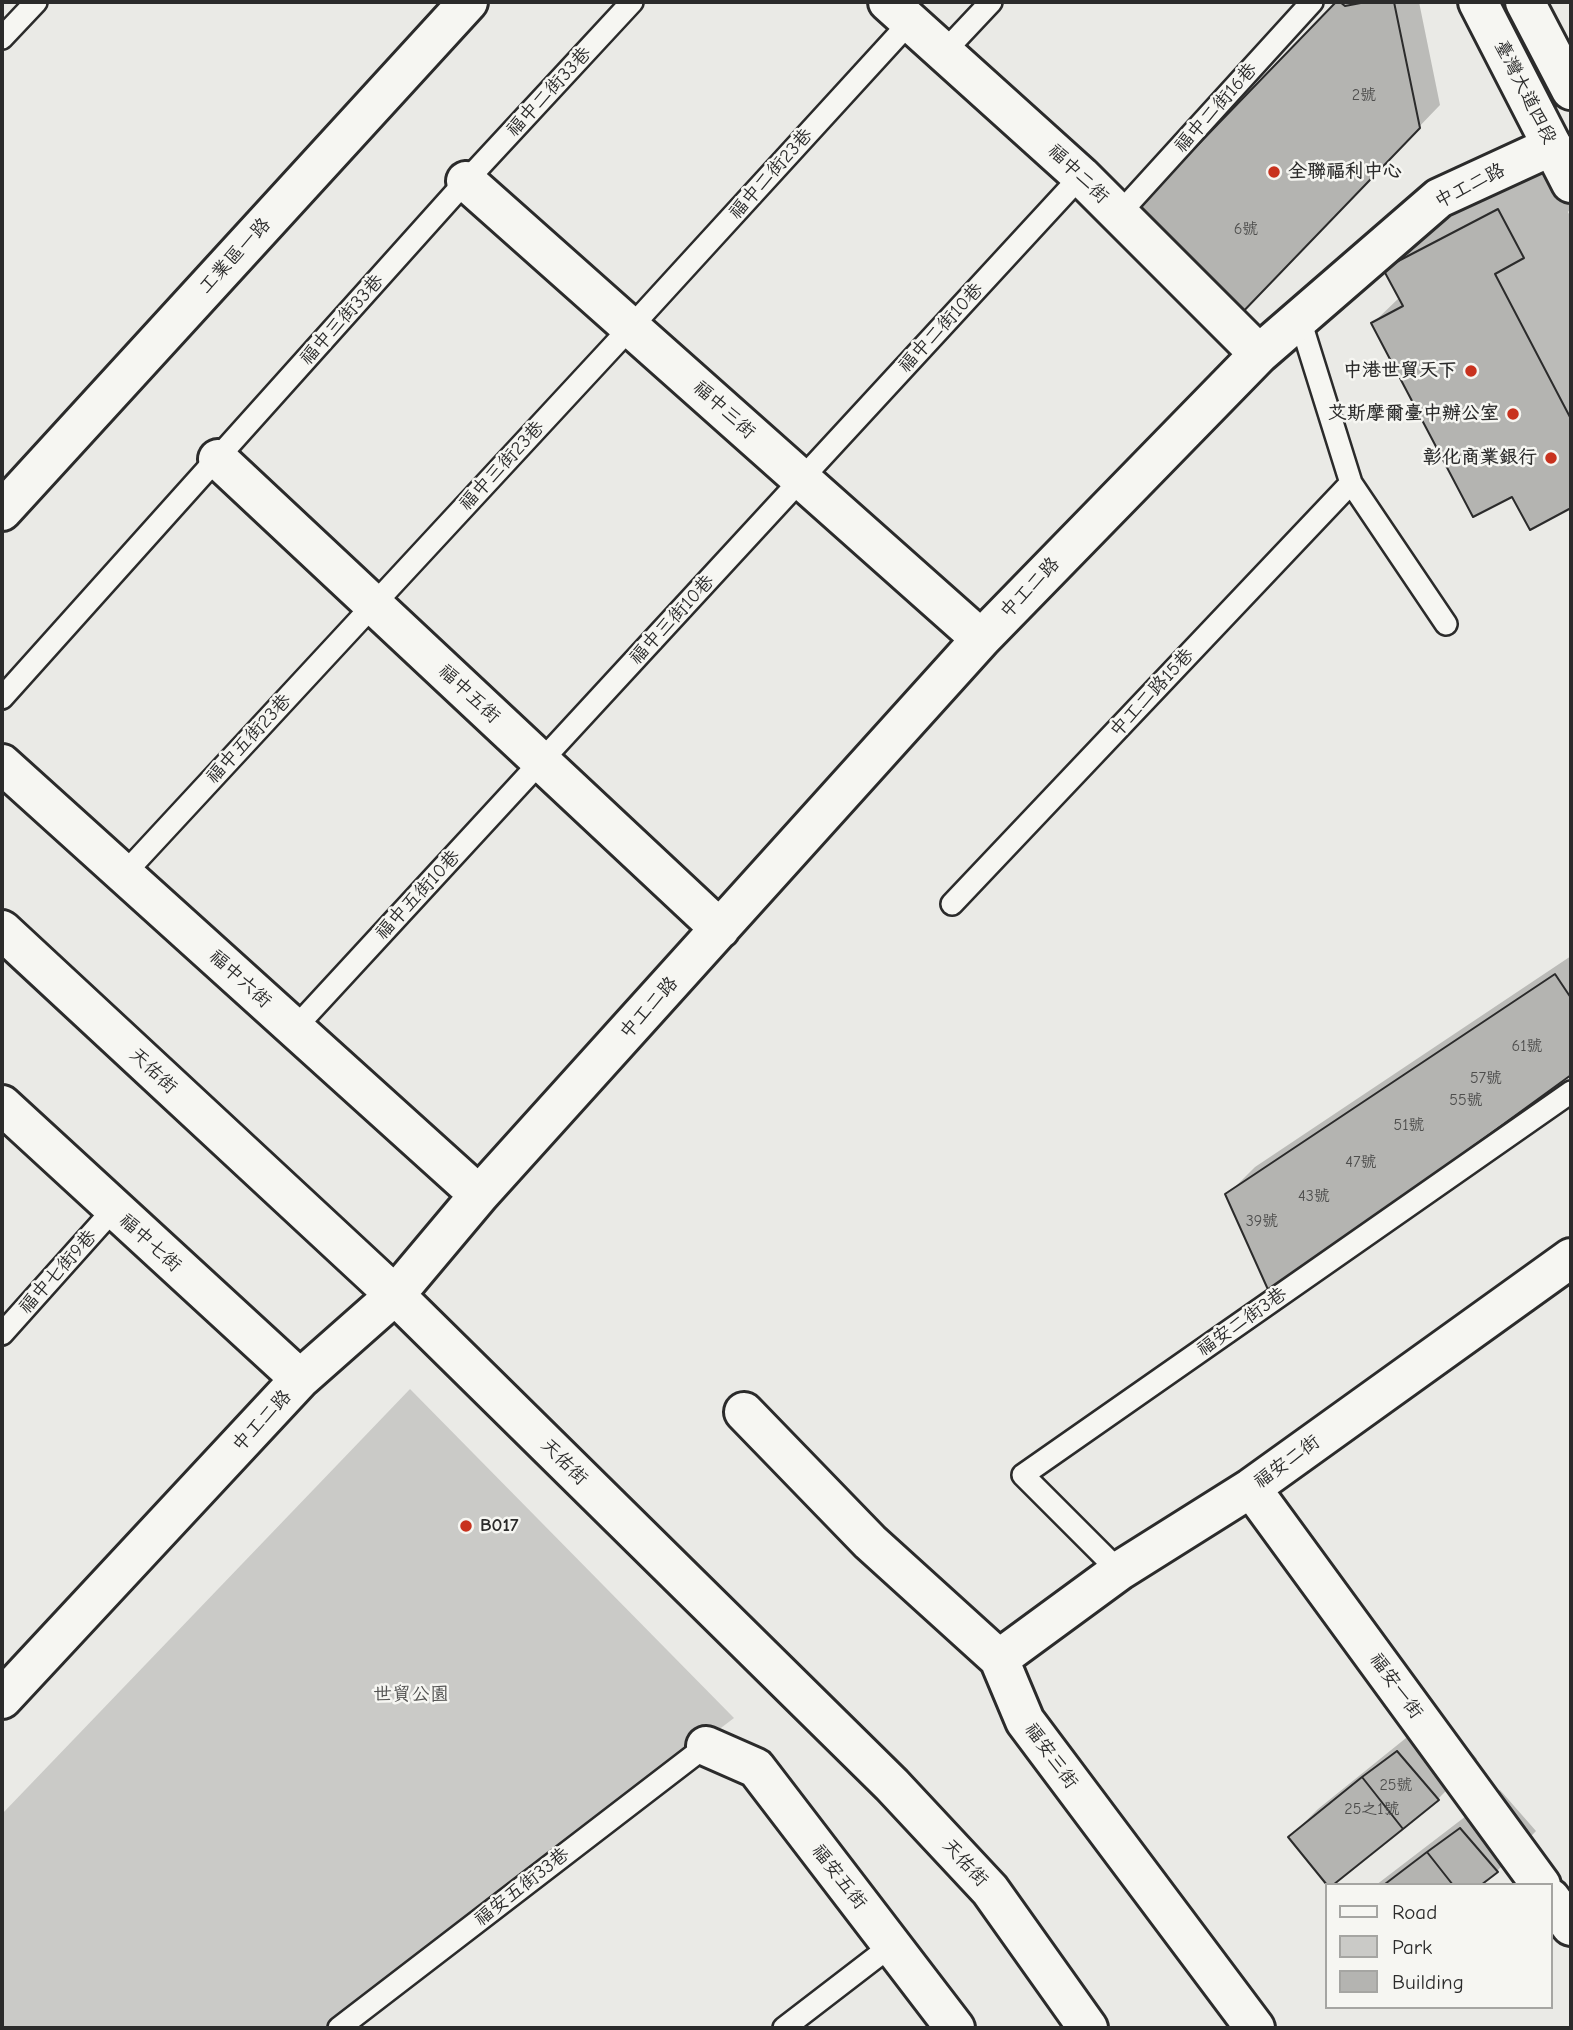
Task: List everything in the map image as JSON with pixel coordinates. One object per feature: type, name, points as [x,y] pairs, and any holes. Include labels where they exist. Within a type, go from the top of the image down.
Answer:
[{"type":"street","name":"工業區一路","points":[[2,511],[468,2]]},
{"type":"street","name":"臺灣大道四段","points":[[1478,2],[1571,183]]},
{"type":"street","points":[[1525,2],[1571,90]]},
{"type":"street","name":"福中二街","points":[[900,12],[1081,176],[1259,354]]},
{"type":"street","name":"中工二路","points":[[2,1699],[300,1380],[394,1295],[479,1195],[981,639],[1259,354],[1439,198],[1552,146]]},
{"type":"street","name":"福中三街","points":[[466,181],[981,639]]},
{"type":"street","name":"福中五街","points":[[218,459],[720,929]]},
{"type":"street","name":"福中六街","points":[[2,764],[479,1195]]},
{"type":"street","name":"天佑街","points":[[2,930],[394,1295],[892,1785],[990,1890],[1088,2028]]},
{"type":"street","name":"福中七街","points":[[2,1105],[300,1380]]},
{"type":"street","name":"福安二街","points":[[999,1660],[1119,1571],[1251,1488],[1571,1258]]},
{"type":"street","name":"福安三街","points":[[744,1412],[870,1542],[999,1660],[1025,1721],[1255,2028]]},
{"type":"street","name":"福安一街","points":[[1251,1488],[1540,1883]]},
{"type":"street","name":"福安五街","points":[[706,1746],[756,1768],[955,2028]]},
{"type":"street","points":[[1552,1901],[1571,1926]]},
{"type":"lane","points":[[2,38],[36,2]]},
{"type":"lane","name":"福中二街33巷","points":[[466,181],[632,2]]},
{"type":"lane","points":[[944,52],[991,2]]},
{"type":"lane","name":"福中二街16巷","points":[[1119,214],[1312,2]]},
{"type":"lane","name":"福中二街23巷","points":[[631,327],[900,12]]},
{"type":"lane","name":"福中二街10巷","points":[[802,479],[1081,176]]},
{"type":"lane","name":"福中三街33巷","points":[[218,459],[466,181]]},
{"type":"lane","points":[[1300,320],[1351,483],[1446,624]]},
{"type":"lane","name":"福中三街23巷","points":[[373,604],[631,327]]},
{"type":"lane","points":[[2,698],[218,459]]},
{"type":"lane","name":"福中三街10巷","points":[[542,762],[802,479]]},
{"type":"lane","name":"中工二路15巷","points":[[952,904],[1351,483]]},
{"type":"lane","name":"福中五街23巷","points":[[124,874],[373,604]]},
{"type":"lane","name":"福中五街10巷","points":[[295,1028],[542,762]]},
{"type":"lane","name":"福安二街3巷","points":[[1119,1571],[1023,1475],[1571,1092]]},
{"type":"lane","name":"福中七街9巷","points":[[2,1334],[113,1210]]},
{"type":"lane","name":"福安五街33巷","points":[[339,2028],[706,1746]]},
{"type":"lane","points":[[784,2028],[892,1945]]},
{"type":"green space","name":"世貿公園","points":[[410,1389],[734,1718],[326,2028],[2,2028],[2,1814]]},
{"type":"building","name":"全聯福利中心","points":[[1336,2],[1345,6],[1366,2],[1394,2],[1420,128],[1236,319],[1129,216]]},
{"type":"building","name":"中港世貿天下","points":[[1498,209],[1524,258],[1495,274],[1571,419],[1571,508],[1530,530],[1512,497],[1473,517],[1371,323],[1403,306],[1383,269]]},
{"type":"building","points":[[1555,974],[1571,998],[1571,1075],[1270,1294],[1225,1194]]},
{"type":"building","points":[[1397,1751],[1439,1800],[1403,1829],[1362,1777]]},
{"type":"building","points":[[1362,1777],[1403,1829],[1336,1883],[1325,1883],[1288,1837]]},
{"type":"building","points":[[1460,1828],[1498,1872],[1484,1883],[1451,1883],[1427,1852]]},
{"type":"building","points":[[1427,1852],[1451,1883],[1386,1883]]},
{"type":"place","name":"全聯福利中心","points":[[1274,172]]},
{"type":"place","name":"中港世貿天下","points":[[1471,371]]},
{"type":"place","name":"艾斯摩爾臺中辦公室","points":[[1513,414]]},
{"type":"place","name":"彰化商業銀行","points":[[1551,458]]},
{"type":"place","name":"B017","points":[[466,1526]]}]
